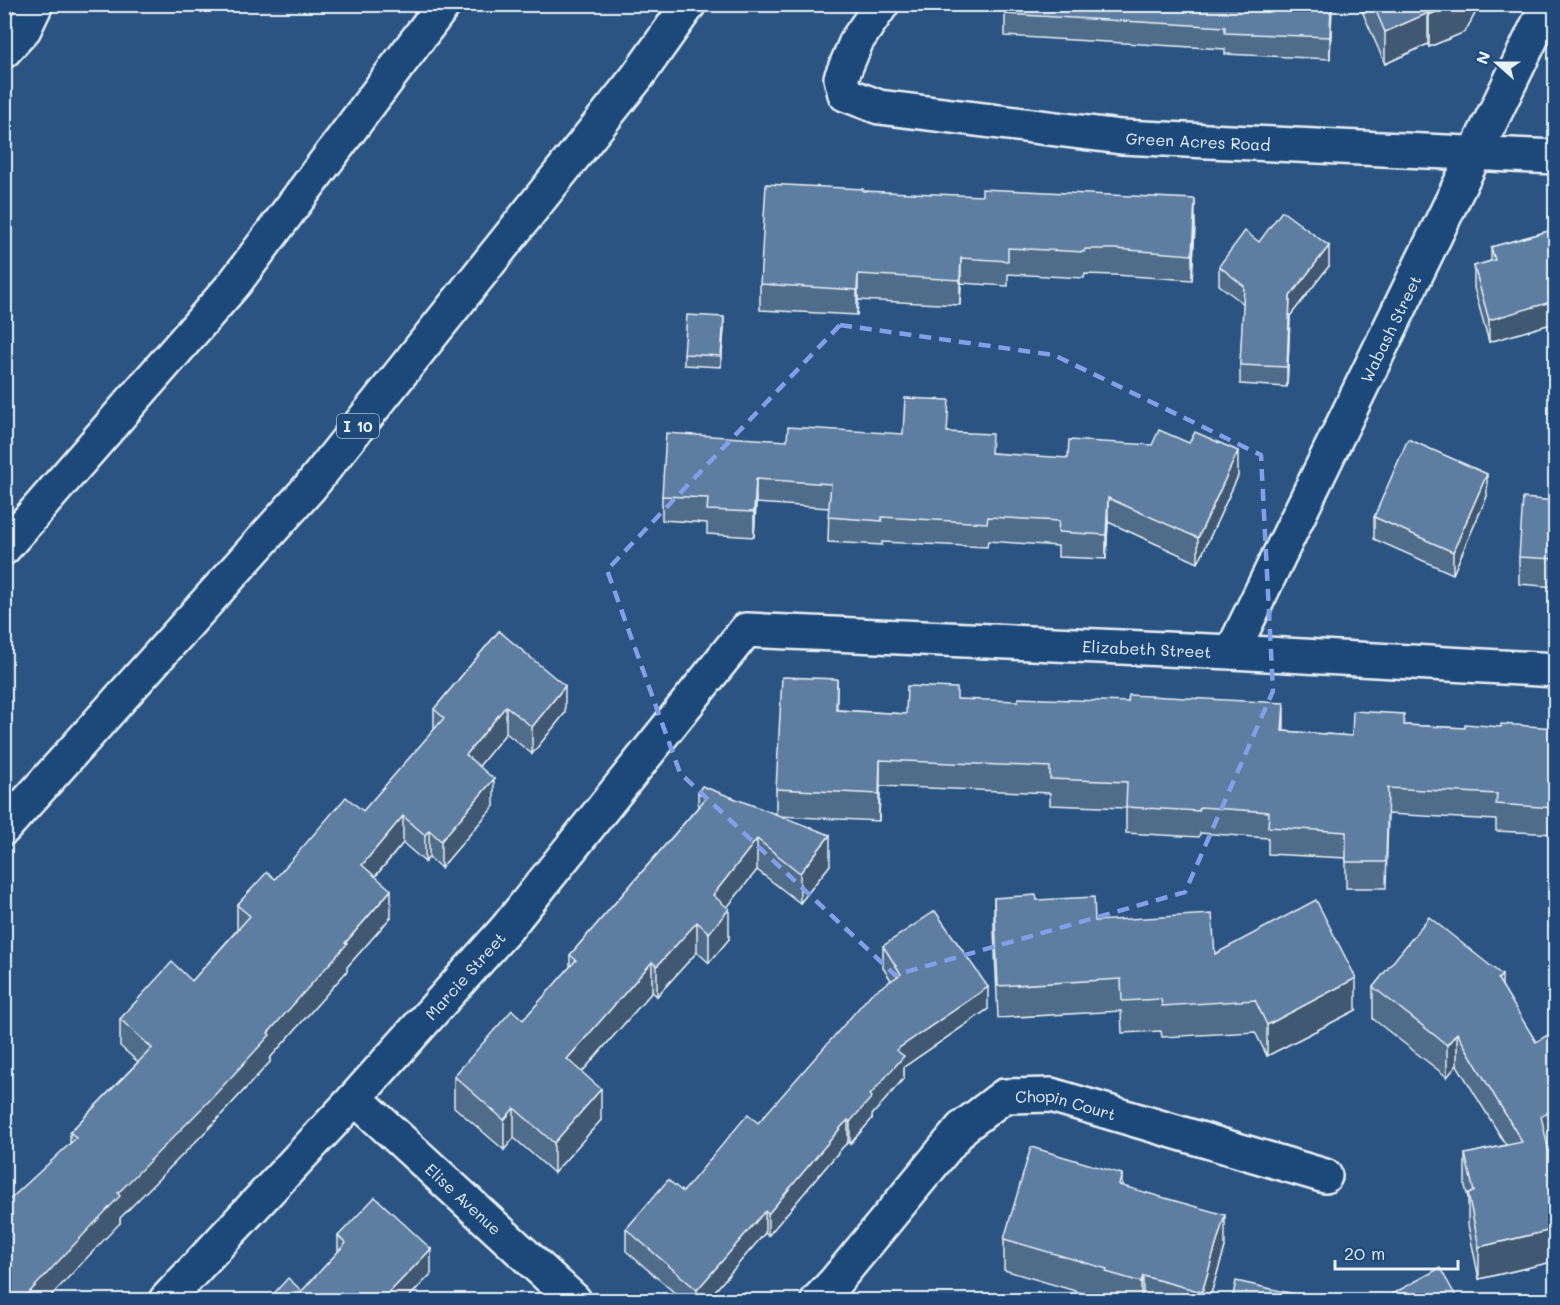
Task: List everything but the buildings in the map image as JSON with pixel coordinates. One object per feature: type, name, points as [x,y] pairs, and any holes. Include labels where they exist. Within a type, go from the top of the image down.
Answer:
[{"type":"main road","points":[[4,51],[24,29],[36,4]]},
{"type":"main road","points":[[4,548],[234,284],[444,4]]},
{"type":"main road","name":"I 10","points":[[4,828],[310,487],[631,84],[688,4]]},
{"type":"main road","name":"Green Acres Road","points":[[882,4],[857,40],[841,78],[844,94],[879,107],[1121,137],[1556,157]]},
{"type":"main road","name":"Wabash Street","points":[[1232,652],[1548,4]]},
{"type":"main road","name":"Elizabeth Street","points":[[741,633],[746,630],[758,630],[1556,670]]},
{"type":"main road","name":"Marcie Street","points":[[166,1300],[355,1098],[507,929],[741,633]]},
{"type":"main road","name":"Chopin Court","points":[[818,1300],[962,1128],[1004,1096],[1051,1095],[1325,1176]]},
{"type":"main road","name":"Elise Avenue","points":[[355,1098],[574,1300]]},
{"type":"highlighted area","points":[[840,325],[1054,355],[1261,455],[1273,691],[1185,892],[895,975],[680,773],[607,570]]}]
